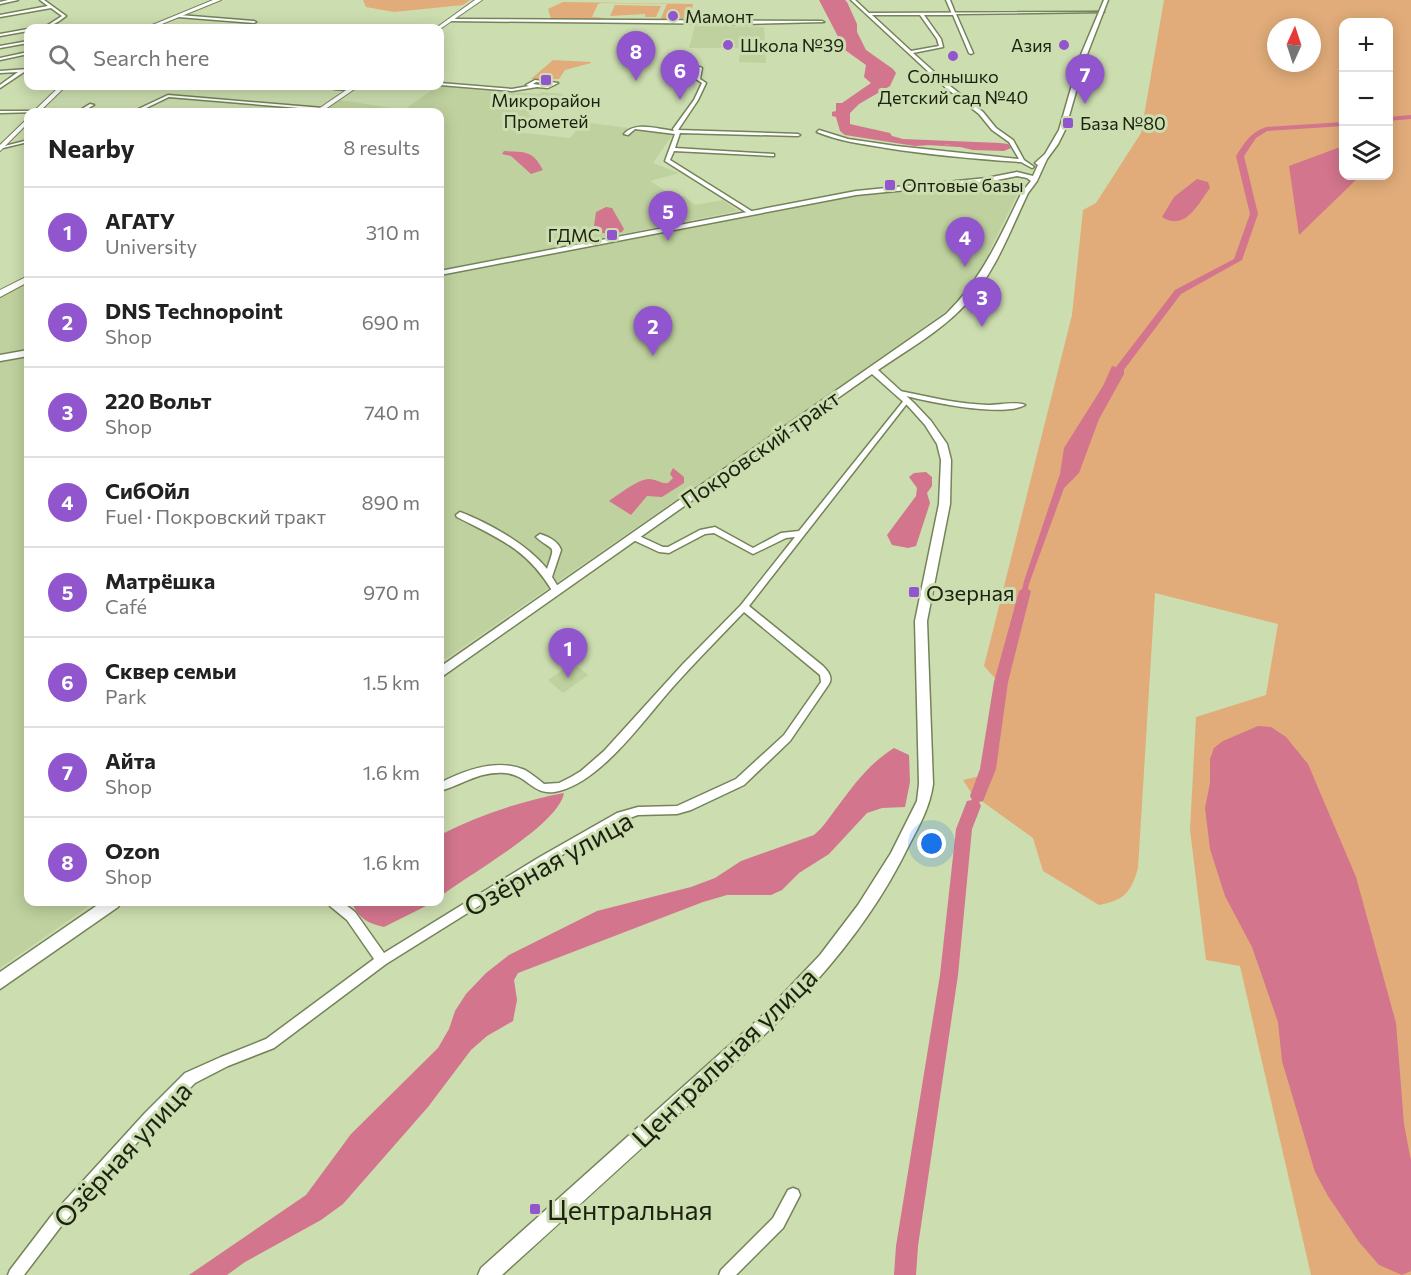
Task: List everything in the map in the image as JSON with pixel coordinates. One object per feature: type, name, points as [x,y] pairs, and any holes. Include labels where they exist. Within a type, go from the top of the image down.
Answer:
[{"type":"main road","points":[[0,3],[16,0]]},
{"type":"main road","points":[[158,24],[218,0]]},
{"type":"main road","points":[[444,24],[479,0]]},
{"type":"main road","points":[[948,0],[954,14]]},
{"type":"main road","name":"Покровский тракт","points":[[444,670],[873,371],[966,301],[993,262],[1018,182],[1034,181],[1057,138],[1074,91],[1083,57],[1106,0]]},
{"type":"main road","points":[[450,20],[765,23],[822,21]]},
{"type":"main road","points":[[41,108],[59,90]]},
{"type":"main road","points":[[324,108],[349,90]]},
{"type":"main road","points":[[1,148],[24,126]]},
{"type":"main road","points":[[1018,182],[1032,167],[1044,160]]},
{"type":"main road","points":[[444,272],[866,192],[987,180],[1018,182],[1029,176],[1034,181]]},
{"type":"main road","points":[[0,294],[24,281]]},
{"type":"main road","points":[[0,358],[24,354]]},
{"type":"main road","name":"Центральная улица","points":[[488,1275],[767,1023],[826,960],[896,857],[924,801],[926,784],[921,621],[948,480],[947,460],[943,446],[919,413],[873,371]]},
{"type":"main road","points":[[0,981],[107,906]]},
{"type":"street","points":[[42,0],[64,16],[55,24]]},
{"type":"street","points":[[247,0],[254,0]]},
{"type":"street","points":[[853,0],[961,99],[981,113],[994,129],[1011,141],[1022,161]]},
{"type":"street","points":[[0,16],[51,7]]},
{"type":"street","points":[[867,14],[1102,12]]},
{"type":"street","points":[[910,52],[941,47],[939,39],[921,14]]},
{"type":"street","points":[[954,14],[971,53]]},
{"type":"street","points":[[179,16],[255,22]]},
{"type":"street","points":[[1,27],[9,33]]},
{"type":"street","points":[[0,35],[24,31]]},
{"type":"street","points":[[0,47],[24,43]]},
{"type":"street","points":[[0,59],[24,54]]},
{"type":"street","points":[[700,68],[698,79],[704,83],[677,132],[667,160],[751,213]]},
{"type":"street","points":[[0,72],[22,71]]},
{"type":"street","points":[[0,87],[22,71]]},
{"type":"street","points":[[444,84],[520,89],[548,87],[556,83],[535,81],[520,89]]},
{"type":"street","points":[[528,85],[535,87]]},
{"type":"street","points":[[143,108],[168,96],[290,108]]},
{"type":"street","points":[[86,108],[92,105]]},
{"type":"street","points":[[0,112],[24,112]]},
{"type":"street","points":[[626,134],[635,129],[798,135]]},
{"type":"street","points":[[819,131],[836,139],[968,158],[1022,161],[1032,167]]},
{"type":"street","points":[[1,148],[24,142]]},
{"type":"street","points":[[671,149],[771,155]]},
{"type":"street","points":[[444,785],[470,775],[496,770],[523,774],[542,788],[558,788],[584,774],[622,738],[744,607],[902,397],[976,406],[1006,408],[1021,405]]},
{"type":"street","points":[[460,515],[516,545],[540,562],[556,590]]},
{"type":"street","points":[[634,537],[662,550],[669,550],[703,532],[716,530],[753,551],[784,535],[801,534]]},
{"type":"street","points":[[540,537],[555,545],[557,550],[549,575]]},
{"type":"street","name":"Озёрная улица","points":[[15,1275],[57,1220],[165,1101],[190,1078],[225,1061],[270,1044],[381,960],[542,861],[621,816],[638,811],[676,810],[687,807],[740,782],[764,762],[787,738],[826,682],[825,674],[744,607]]},
{"type":"street","points":[[342,906],[381,960]]},
{"type":"street","points":[[727,1275],[778,1223],[793,1195]]},
{"type":"shaded area","points":[[363,0],[470,0],[463,5],[394,12],[366,7]]},
{"type":"shaded area","points":[[819,0],[845,0],[866,50],[896,73],[890,86],[859,104],[850,113],[850,124],[890,133],[892,136],[903,139],[1000,143],[1008,144],[1011,148],[1004,151],[973,150],[947,144],[915,146],[845,135],[840,131],[836,117],[832,116],[832,112],[836,111],[836,103],[842,103],[871,83],[864,77],[866,65],[845,50]]},
{"type":"shaded area","points":[[1164,0],[1411,0],[1411,1275],[1311,1275],[1240,966],[1206,960],[1190,830],[1196,717],[1266,695],[1278,624],[1155,593],[1138,868],[1126,894],[1115,900],[1099,905],[1043,871],[1033,838],[972,794],[963,780],[993,773],[1000,741],[1000,684],[984,666],[1072,315],[1083,210],[1096,203],[1141,133]]},
{"type":"shaded area","points":[[563,2],[693,4],[690,18],[660,20],[667,4],[598,4],[592,17],[604,18],[603,20],[458,18],[551,19],[548,9]]},
{"type":"shaded area","points":[[615,5],[661,6],[656,17],[645,17],[645,14],[610,16]]},
{"type":"shaded area","name":"Школа №39","points":[[695,26],[764,27],[766,63],[739,62],[740,48],[689,48]]},
{"type":"shaded area","points":[[553,60],[591,63],[565,70],[559,79],[531,79]]},
{"type":"shaded area","points":[[444,87],[564,94],[557,101],[543,100],[527,109],[526,111],[531,112],[528,115],[533,116],[516,132],[570,138],[583,122],[673,134],[653,163],[679,173],[650,181],[675,197],[684,196],[695,205],[723,200],[738,211],[444,269],[444,108],[407,108],[432,90],[444,90]]},
{"type":"shaded area","points":[[340,100],[391,108],[327,108]]},
{"type":"shaded area","points":[[1339,147],[1339,180],[1356,180],[1299,235],[1289,166]]},
{"type":"shaded area","points":[[504,151],[528,154],[536,159],[543,170],[531,174],[511,156],[502,154]]},
{"type":"shaded area","points":[[1197,179],[1208,182],[1210,188],[1196,208],[1184,219],[1178,221],[1170,221],[1162,217],[1174,197]]},
{"type":"shaded area","points":[[981,181],[1005,183],[1019,191],[988,254],[992,256],[970,290],[966,290],[950,308],[444,660],[444,274],[847,196]]},
{"type":"shaded area","points":[[606,207],[612,208],[624,229],[622,232],[608,234],[598,232],[599,228],[594,226],[596,212]]},
{"type":"shaded area","points":[[24,284],[24,350],[0,355],[0,298]]},
{"type":"shaded area","points":[[24,356],[24,906],[89,906],[0,968],[0,361]]},
{"type":"shaded area","points":[[1112,366],[1124,369],[1124,374],[1099,419],[1079,473],[1064,488],[1029,584],[1025,603],[1021,607],[1024,581],[1060,474],[1064,448],[1103,386]]},
{"type":"shaded area","points":[[673,468],[684,477],[684,483],[662,497],[647,496],[631,515],[609,501],[644,480],[652,479],[668,483],[673,478],[670,474]]},
{"type":"shaded area","points":[[926,472],[932,477],[932,486],[927,493],[930,503],[916,546],[908,548],[892,545],[887,535],[916,496],[917,488],[909,477],[914,473]]},
{"type":"shaded area","points":[[573,663],[588,675],[563,693],[548,680]]},
{"type":"shaded area","points":[[1258,726],[1271,727],[1286,737],[1308,764],[1356,877],[1396,1023],[1404,1124],[1411,1161],[1411,1271],[1402,1275],[1379,1265],[1359,1242],[1315,1172],[1282,1061],[1278,1022],[1252,947],[1225,896],[1210,849],[1205,808],[1210,783],[1210,759],[1214,748],[1223,741]]},
{"type":"shaded area","points":[[894,748],[909,755],[910,782],[905,807],[882,808],[867,813],[829,854],[799,873],[782,890],[771,895],[727,895],[703,902],[518,973],[514,980],[517,1000],[513,1021],[487,1036],[471,1050],[428,1107],[343,1204],[321,1220],[245,1262],[227,1275],[189,1275],[306,1195],[351,1134],[438,1048],[449,1029],[455,1011],[466,994],[486,973],[509,955],[597,911],[691,887],[715,878],[741,861],[814,835],[863,774]]},
{"type":"shaded area","points":[[564,793],[558,806],[529,835],[444,894],[444,833],[470,821],[532,800]]},
{"type":"shaded area","points":[[353,906],[426,906],[384,927],[370,922]]},
{"type":"waterway","points":[[1393,119],[1411,117]]},
{"type":"waterway","points":[[1113,383],[1118,371],[1178,292],[1238,260],[1254,214],[1240,156],[1250,140],[1257,133],[1266,129],[1339,124]]},
{"type":"waterway","points":[[927,144],[959,146]]},
{"type":"waterway","points":[[978,796],[988,769],[1001,682],[1025,591]]},
{"type":"waterway","points":[[905,1275],[907,1246],[949,975],[964,829],[973,806]]},
{"type":"place","name":"Мамонт","points":[[673,16]]},
{"type":"place","name":"Школа №39","points":[[728,45]]},
{"type":"place","name":"Азия","points":[[1064,45]]},
{"type":"place","name":"Солнышко Детский сад №40","points":[[953,56]]},
{"type":"place","name":"Микрорайон Прометей","points":[[546,80]]},
{"type":"place","name":"Ozon","points":[[636,81]]},
{"type":"place","name":"Сквер семьи","points":[[680,100]]},
{"type":"place","name":"Айта","points":[[1085,104]]},
{"type":"place","name":"База №80","points":[[1068,123]]},
{"type":"place","name":"Оптовые базы","points":[[890,185]]},
{"type":"place","name":"ГДМС","points":[[612,235]]},
{"type":"place","name":"Матрёшка","points":[[668,241]]},
{"type":"place","name":"СибОйл","points":[[965,267]]},
{"type":"place","name":"220 Вольт","points":[[982,327]]},
{"type":"place","name":"DNS Technopoint","points":[[653,356]]},
{"type":"place","name":"Озерная","points":[[914,592]]},
{"type":"place","name":"АГАТУ","points":[[568,678]]},
{"type":"place","name":"Центральная","points":[[535,1209]]}]
